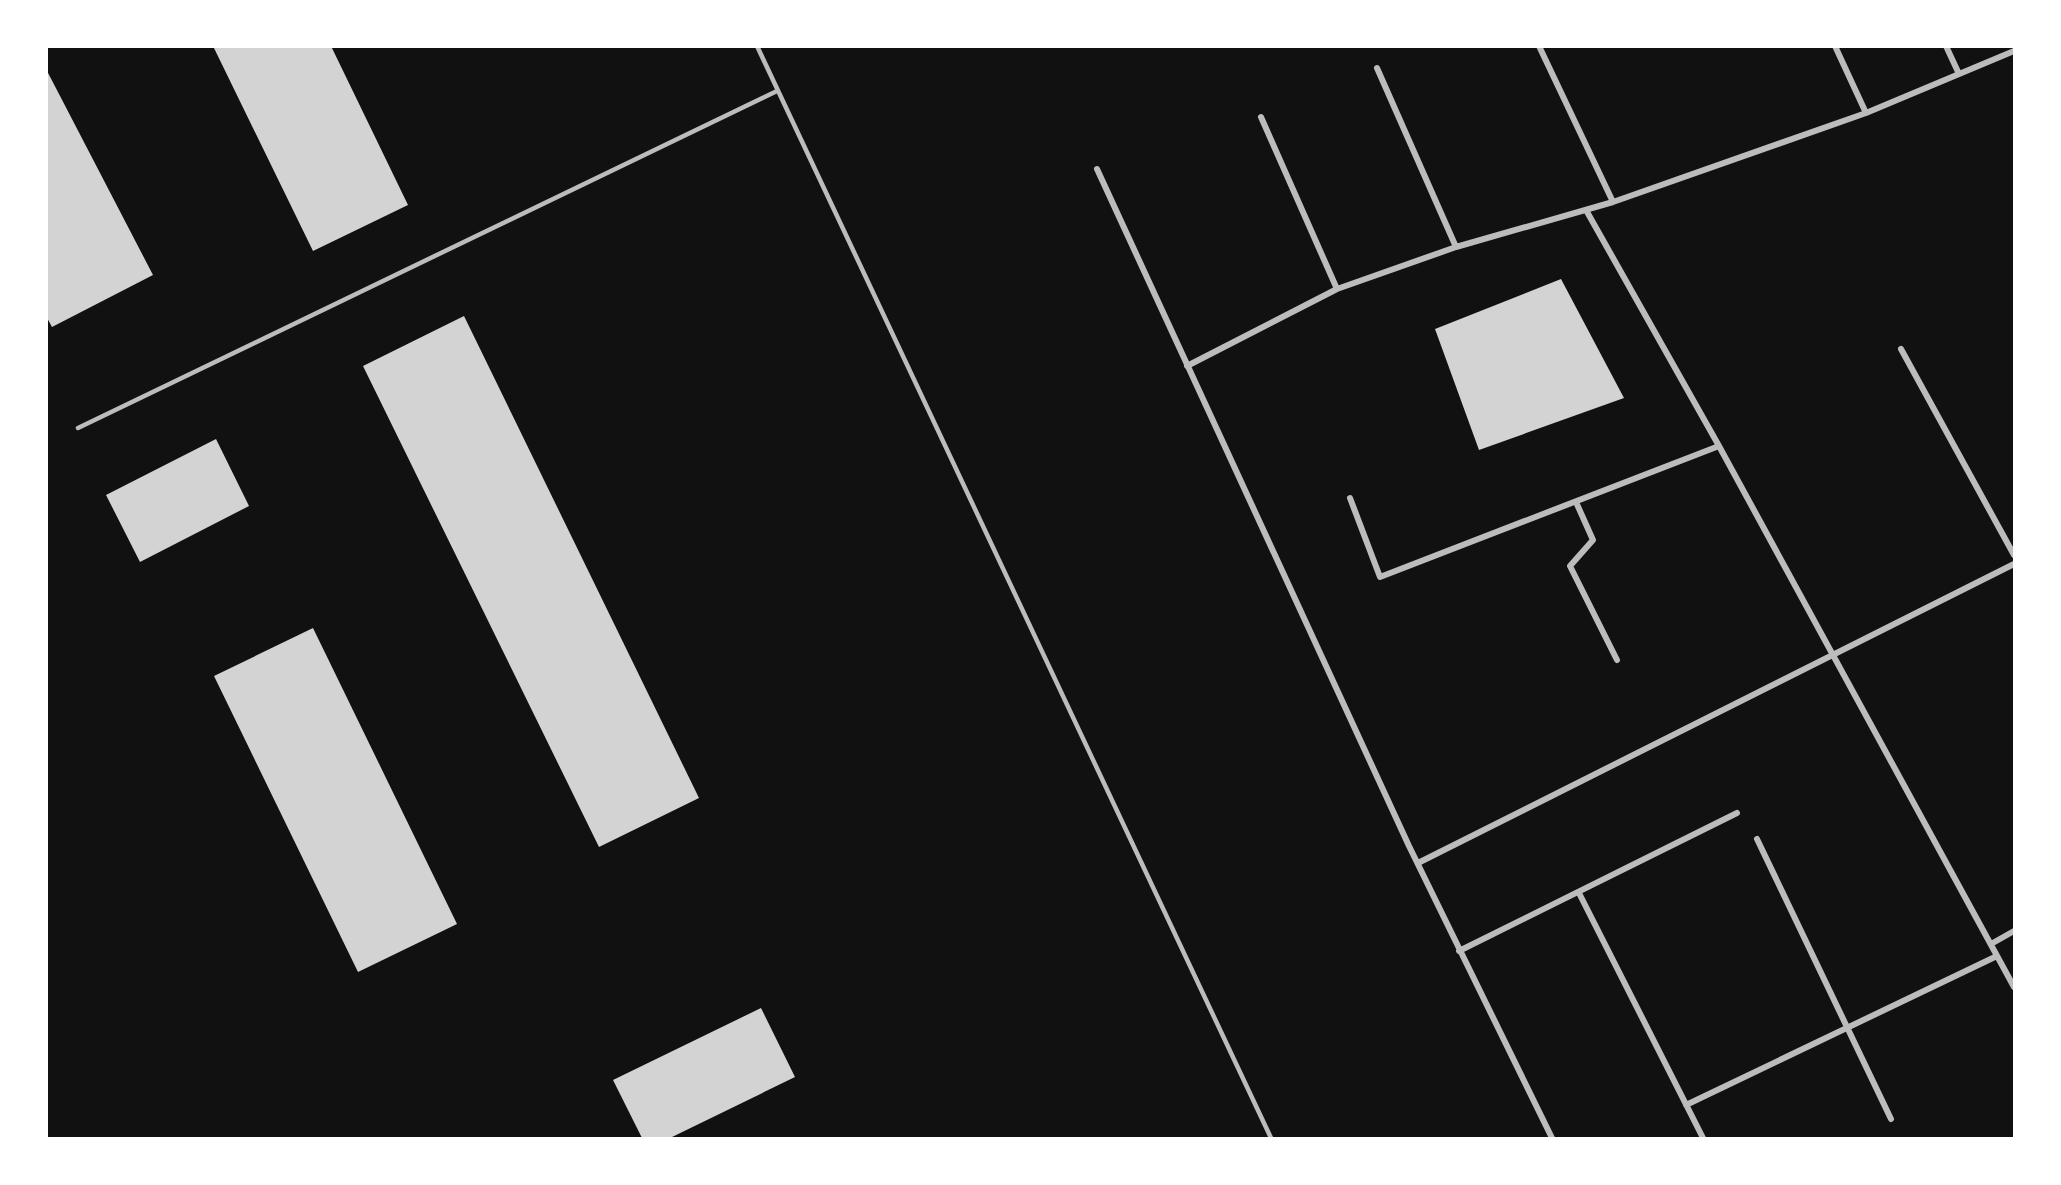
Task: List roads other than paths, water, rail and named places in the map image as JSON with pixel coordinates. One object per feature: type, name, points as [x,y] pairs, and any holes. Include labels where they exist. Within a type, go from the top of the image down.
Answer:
[{"type":"street","points":[[1539,46],[1613,202]]},
{"type":"street","points":[[1836,46],[1866,113]]},
{"type":"street","points":[[1946,46],[1959,74]]},
{"type":"street","points":[[1187,366],[1337,290],[1456,247],[1613,202],[1866,113],[2014,51]]},
{"type":"street","points":[[1377,68],[1456,247]]},
{"type":"street","points":[[1261,117],[1337,290]]},
{"type":"street","points":[[1097,169],[1459,951],[1552,1138]]},
{"type":"street","points":[[1586,210],[1719,446],[2014,987]]},
{"type":"street","points":[[1901,349],[2014,555]]},
{"type":"street","points":[[1350,498],[1380,577],[1719,446]]},
{"type":"street","points":[[1576,502],[1593,540],[1570,566],[1617,660]]},
{"type":"street","points":[[1418,863],[2014,564]]},
{"type":"street","points":[[1459,951],[1737,813]]},
{"type":"street","points":[[1757,839],[1892,1119]]},
{"type":"street","points":[[1579,893],[1703,1138]]},
{"type":"street","points":[[1991,944],[2014,931]]},
{"type":"street","points":[[1686,1105],[1997,956]]},
{"type":"lane","points":[[757,46],[1271,1138]]},
{"type":"lane","points":[[78,428],[777,91]]}]
